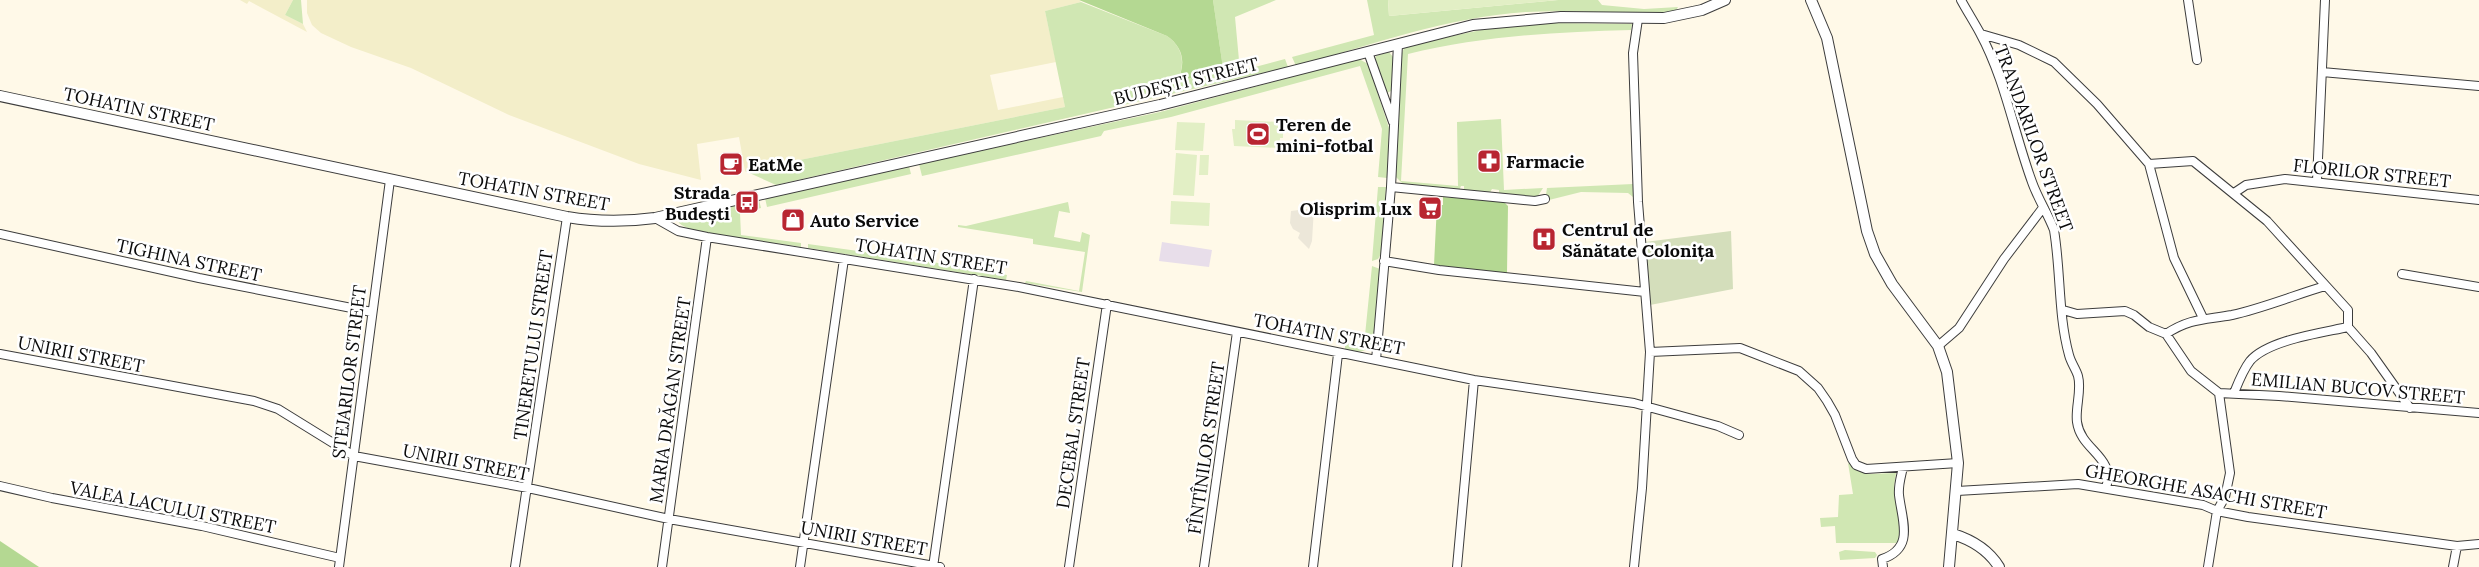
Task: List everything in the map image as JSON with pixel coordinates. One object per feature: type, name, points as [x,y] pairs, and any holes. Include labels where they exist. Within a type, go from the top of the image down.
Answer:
[{"type":"street","name":"BUDEȘTI STREET","points":[[655,218],[1160,105],[1398,44],[1497,21],[1561,18],[1638,19],[1684,16],[1725,0]]},
{"type":"street","points":[[1811,0],[1827,38],[1866,231],[1875,254],[1892,284],[1938,346],[1947,372],[1958,463],[1958,491],[1949,567]]},
{"type":"street","name":"TRANDARILOR STREET","points":[[1961,0],[1981,34],[1998,77],[2013,127],[2042,209],[2049,218],[2054,230],[2069,357],[2078,377],[2077,423],[2088,446],[2108,468],[2109,477],[2106,488]]},
{"type":"street","points":[[2188,0],[2197,60]]},
{"type":"street","points":[[2317,181],[2325,0]]},
{"type":"street","points":[[1634,567],[1648,407],[1650,352],[1638,202],[1633,54],[1638,19]]},
{"type":"street","points":[[1981,34],[2019,46],[2054,62],[2097,104],[2149,164],[2174,258],[2203,318]]},
{"type":"street","points":[[1376,360],[1391,188],[1398,44]]},
{"type":"street","points":[[1368,52],[1394,126]]},
{"type":"street","points":[[2322,72],[2479,86]]},
{"type":"street","name":"TOHATIN STREET","points":[[0,96],[567,217],[610,222],[655,218],[678,231],[707,237],[974,279],[1107,304],[1338,354],[1474,380],[1648,407],[1718,426],[1739,435]]},
{"type":"street","points":[[2149,164],[2193,161],[2267,221],[2348,310],[2348,327],[2371,354],[2410,408]]},
{"type":"street","name":"FLORILOR STREET","points":[[2234,193],[2246,185],[2285,179],[2479,200]]},
{"type":"street","name":"STEJARILOR STREET","points":[[339,567],[390,180]]},
{"type":"street","points":[[1391,188],[1535,201],[1545,199]]},
{"type":"street","points":[[1938,346],[1958,328],[2004,259],[2042,209]]},
{"type":"street","name":"TINERETULUI STREET","points":[[515,567],[567,217]]},
{"type":"street","name":"TIGHINA STREET","points":[[0,234],[199,278],[372,312]]},
{"type":"street","name":"MARIA DRĂGAN STREET","points":[[662,567],[707,237]]},
{"type":"street","points":[[800,567],[844,259]]},
{"type":"street","points":[[1384,261],[1439,270],[1645,292]]},
{"type":"street","points":[[2402,274],[2479,287]]},
{"type":"street","points":[[935,567],[974,279]]},
{"type":"street","points":[[2166,334],[2178,326],[2203,318],[2232,315],[2325,286]]},
{"type":"street","name":"DECEBAL STREET","points":[[1069,567],[1107,304]]},
{"type":"street","points":[[2063,310],[2076,314],[2125,311],[2134,315],[2149,327],[2166,334],[2191,371],[2219,393],[2230,473],[2225,497],[2217,511],[2208,567]]},
{"type":"street","name":"EMILIAN BUCOV STREET","points":[[2234,392],[2250,362],[2261,352],[2306,337],[2348,327]]},
{"type":"street","name":"FÎNTÎNILOR STREET","points":[[1204,567],[1237,332]]},
{"type":"street","points":[[1650,352],[1740,348],[1799,371],[1818,388],[1827,401],[1852,459],[1856,465],[1866,469],[1958,463]]},
{"type":"street","name":"UNIRII STREET","points":[[0,354],[254,401],[278,409],[354,456],[528,488],[669,519],[935,567]]},
{"type":"street","points":[[1313,567],[1338,354]]},
{"type":"street","points":[[1456,567],[1474,380]]},
{"type":"street","name":"EMILIAN BUCOV STREET","points":[[2219,393],[2234,392],[2479,413]]},
{"type":"street","points":[[1883,567],[1882,559],[1894,555],[1900,549],[1904,535],[1899,484],[1904,467]]},
{"type":"street","name":"GHEORGHE ASACHI STREET","points":[[1958,491],[2078,484],[2203,505],[2217,511],[2248,517],[2457,546],[2479,544]]},
{"type":"street","name":"VALEA LACULUI STREET","points":[[0,486],[52,498],[202,526],[340,558]]},
{"type":"street","points":[[1953,534],[1967,538],[1983,548],[1999,567]]},
{"type":"street","points":[[2453,567],[2457,546]]},
{"type":"shaded area","points":[[240,0],[293,0],[285,15],[303,24],[307,32],[249,1],[247,4]]},
{"type":"shaded area","points":[[307,0],[1079,0],[1081,2],[1045,11],[1056,62],[990,75],[998,110],[1063,97],[1065,107],[745,171],[739,137],[697,144],[701,180],[639,164],[509,115],[411,68],[351,47],[321,33],[312,25],[307,13]]},
{"type":"shaded area","points":[[1314,208],[1312,241],[1309,249],[1298,238],[1300,233],[1293,229],[1290,223],[1291,211]]},
{"type":"shaded area","points":[[1162,242],[1212,250],[1209,267],[1159,261]]},
{"type":"green space","points":[[293,0],[301,0],[303,24],[285,15]]},
{"type":"green space","points":[[1079,0],[1213,0],[1223,68],[1177,82],[1182,69],[1182,57],[1173,41],[1167,36]]},
{"type":"green space","points":[[1213,0],[1276,0],[1235,17],[1240,71],[1285,59],[1288,67],[776,185],[745,171],[1065,107],[1045,11],[1081,2],[1167,36],[1172,40],[1180,51],[1182,62],[1177,81],[1223,68]]},
{"type":"green space","points":[[1367,0],[1388,0],[1389,16],[1558,0],[1598,0],[1602,5],[1644,9],[1678,7],[1675,12],[1657,13],[1545,11],[1497,15],[1410,33],[1296,66],[1292,57],[1374,35]]},
{"type":"green space","points":[[1388,0],[1558,0],[1389,16]]},
{"type":"green space","points":[[1545,23],[1632,24],[1631,30],[1575,32],[1491,39],[1408,54],[1401,181],[1458,186],[1457,122],[1501,119],[1504,190],[1543,188],[1536,199],[1499,194],[1499,190],[1492,189],[1489,194],[1464,191],[1464,186],[1461,186],[1459,191],[1405,186],[1396,177],[1402,53],[1405,46],[1505,25]]},
{"type":"green space","points":[[1389,52],[1393,57],[1391,91],[1387,93],[1375,59],[1376,56]]},
{"type":"green space","points":[[1359,59],[1368,64],[1389,128],[1387,178],[1378,177],[1382,129],[1360,66],[1171,117],[1104,131],[1101,136],[922,176],[919,164],[1160,112]]},
{"type":"green space","name":"Teren de mini-fotbal","points":[[1235,120],[1280,122],[1280,131],[1283,132],[1283,138],[1280,138],[1279,148],[1234,146],[1232,129],[1235,129]]},
{"type":"green space","points":[[1177,122],[1205,123],[1203,151],[1175,150]]},
{"type":"green space","points":[[1176,153],[1197,155],[1194,196],[1173,195]]},
{"type":"green space","points":[[1200,155],[1209,155],[1208,175],[1199,175]]},
{"type":"green space","points":[[909,166],[911,174],[767,207],[765,198]]},
{"type":"green space","points":[[1633,184],[1633,197],[1628,193],[1581,192],[1545,201],[1547,188]]},
{"type":"green space","points":[[1378,187],[1386,187],[1381,254],[1378,259],[1372,261]]},
{"type":"green space","points":[[1443,197],[1504,202],[1508,206],[1507,273],[1434,265],[1437,205],[1443,205]]},
{"type":"green space","points":[[759,200],[761,208],[740,213],[741,235],[801,243],[801,247],[718,236],[688,228],[679,223],[678,219],[681,216]]},
{"type":"green space","points":[[1171,201],[1210,203],[1209,226],[1170,224]]},
{"type":"green space","points":[[1068,202],[1070,213],[1059,211],[1054,237],[1080,242],[1082,232],[1090,235],[1082,292],[1025,283],[1026,281],[1079,291],[1085,252],[1033,244],[1033,239],[958,227],[958,225],[966,226]]},
{"type":"green space","points":[[1731,231],[1733,289],[1650,305],[1645,242]]},
{"type":"green space","points":[[808,244],[915,259],[1007,275],[1006,280],[808,248]]},
{"type":"green space","points":[[1372,266],[1380,269],[1373,343],[1364,351],[1345,350],[1345,343],[1364,345]]},
{"type":"green space","points":[[1848,463],[1868,474],[1896,473],[1894,493],[1902,532],[1898,543],[1836,543],[1835,526],[1821,527],[1820,518],[1838,517],[1839,495],[1853,494]]},
{"type":"green space","points":[[0,541],[39,567],[0,567]]},
{"type":"green space","points":[[1845,550],[1875,552],[1877,555],[1875,558],[1840,560],[1839,552]]},
{"type":"place","name":"Teren de mini-fotbal","points":[[1258,134]]},
{"type":"place","name":"Farmacie","points":[[1489,161]]},
{"type":"place","name":"EatMe","points":[[731,164]]},
{"type":"place","name":"Strada Budești","points":[[747,202]]},
{"type":"place","name":"Olisprim Lux","points":[[1430,208]]},
{"type":"place","name":"Auto Service","points":[[793,220]]},
{"type":"place","name":"Centrul de Sănătate Colonița","points":[[1544,239]]}]
